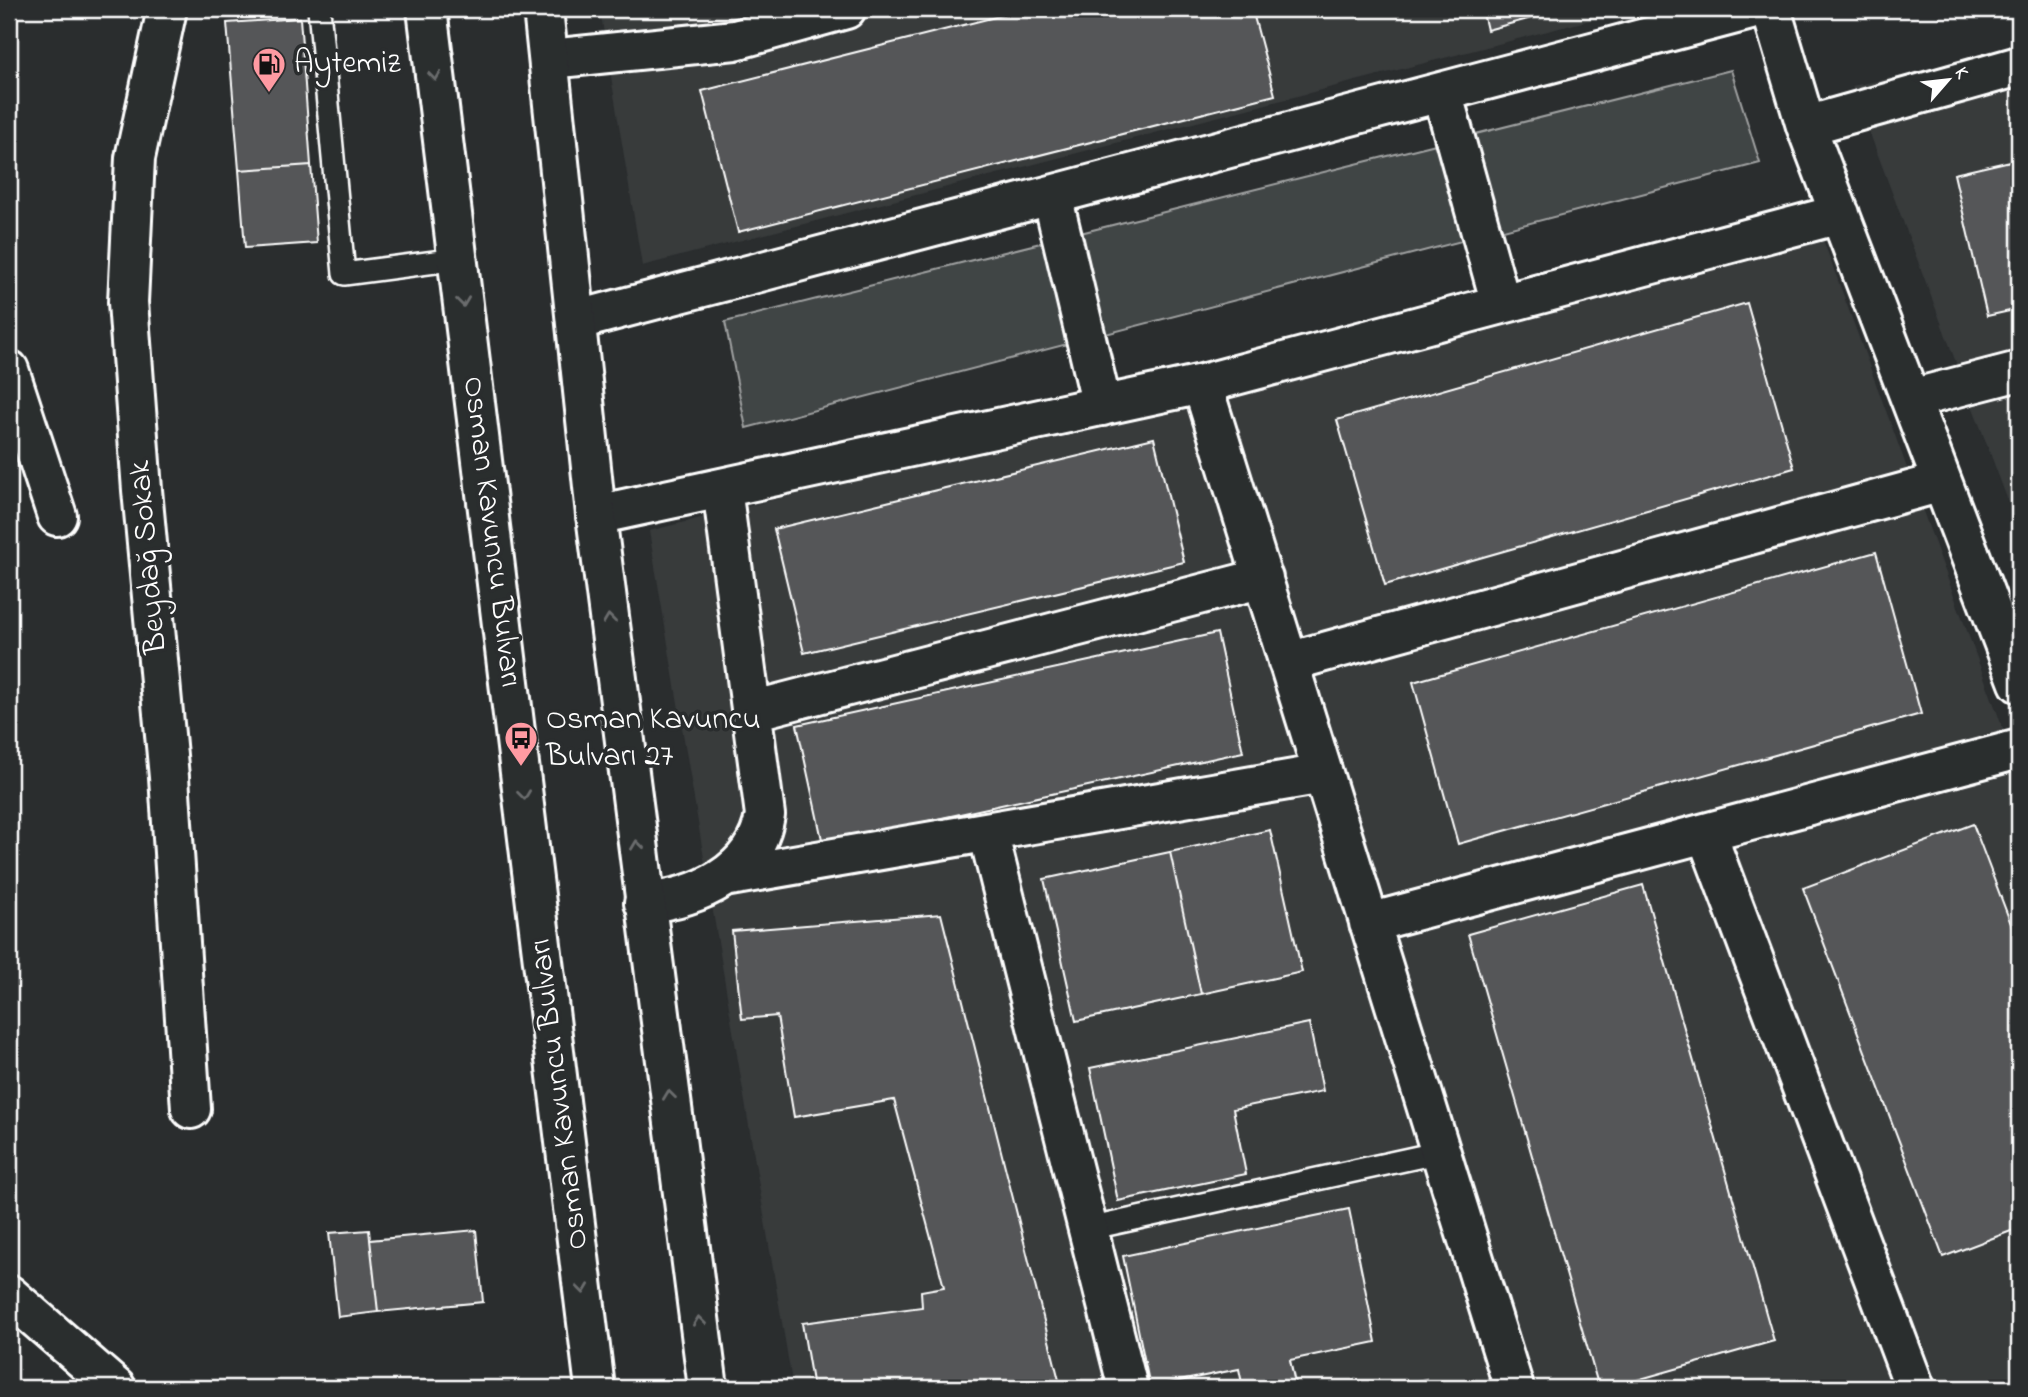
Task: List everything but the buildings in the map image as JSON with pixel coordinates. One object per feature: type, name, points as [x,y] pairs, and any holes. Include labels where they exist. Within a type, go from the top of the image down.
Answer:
[{"type":"main road","name":"Beydağ Sokak","points":[[167,9],[135,158],[128,302],[142,490],[168,763],[191,1109]]},
{"type":"main road","name":"Osman Kavuncu Bulvarı","points":[[426,9],[595,1388]]},
{"type":"main road","points":[[543,9],[578,320],[596,515],[708,1388]]},
{"type":"main road","points":[[550,59],[735,40],[846,9]]},
{"type":"main road","points":[[578,320],[1755,9]]},
{"type":"main road","points":[[1771,9],[1806,126],[1942,482],[2015,661]]},
{"type":"main road","points":[[1806,126],[2019,66]]},
{"type":"main road","points":[[1442,92],[1501,304]]},
{"type":"main road","points":[[1052,195],[1102,406]]},
{"type":"main road","points":[[596,515],[1202,384],[1840,214]]},
{"type":"main road","points":[[9,370],[57,516]]},
{"type":"main road","points":[[1910,399],[2019,371]]},
{"type":"main road","points":[[1202,384],[1514,1388]]},
{"type":"main road","points":[[1288,662],[1942,482]]},
{"type":"main road","points":[[644,903],[686,896],[724,877],[754,849],[762,833],[765,815],[722,488]]},
{"type":"main road","points":[[752,711],[1263,578]]},
{"type":"main road","points":[[1370,923],[2019,750]]},
{"type":"main road","points":[[724,877],[1323,774]]},
{"type":"main road","points":[[988,832],[1129,1388]]},
{"type":"main road","points":[[1706,833],[1914,1388]]},
{"type":"main road","points":[[9,1295],[116,1388]]},
{"type":"lane","points":[[319,9],[344,274],[458,259]]},
{"type":"lane","points":[[1088,1229],[1441,1152]]},
{"type":"shaded area","points":[[600,9],[1633,9],[642,266]]},
{"type":"shaded area","points":[[2019,52],[2019,530],[1852,86]]},
{"type":"shaded area","points":[[1731,70],[1760,163],[746,428],[725,322]]},
{"type":"shaded area","points":[[1822,237],[2019,772],[2019,1388],[793,1388],[649,531]]},
{"type":"place","name":"Aytemiz","points":[[269,94]]},
{"type":"place","name":"Osman Kavuncu Bulvarı 27","points":[[521,768]]}]
